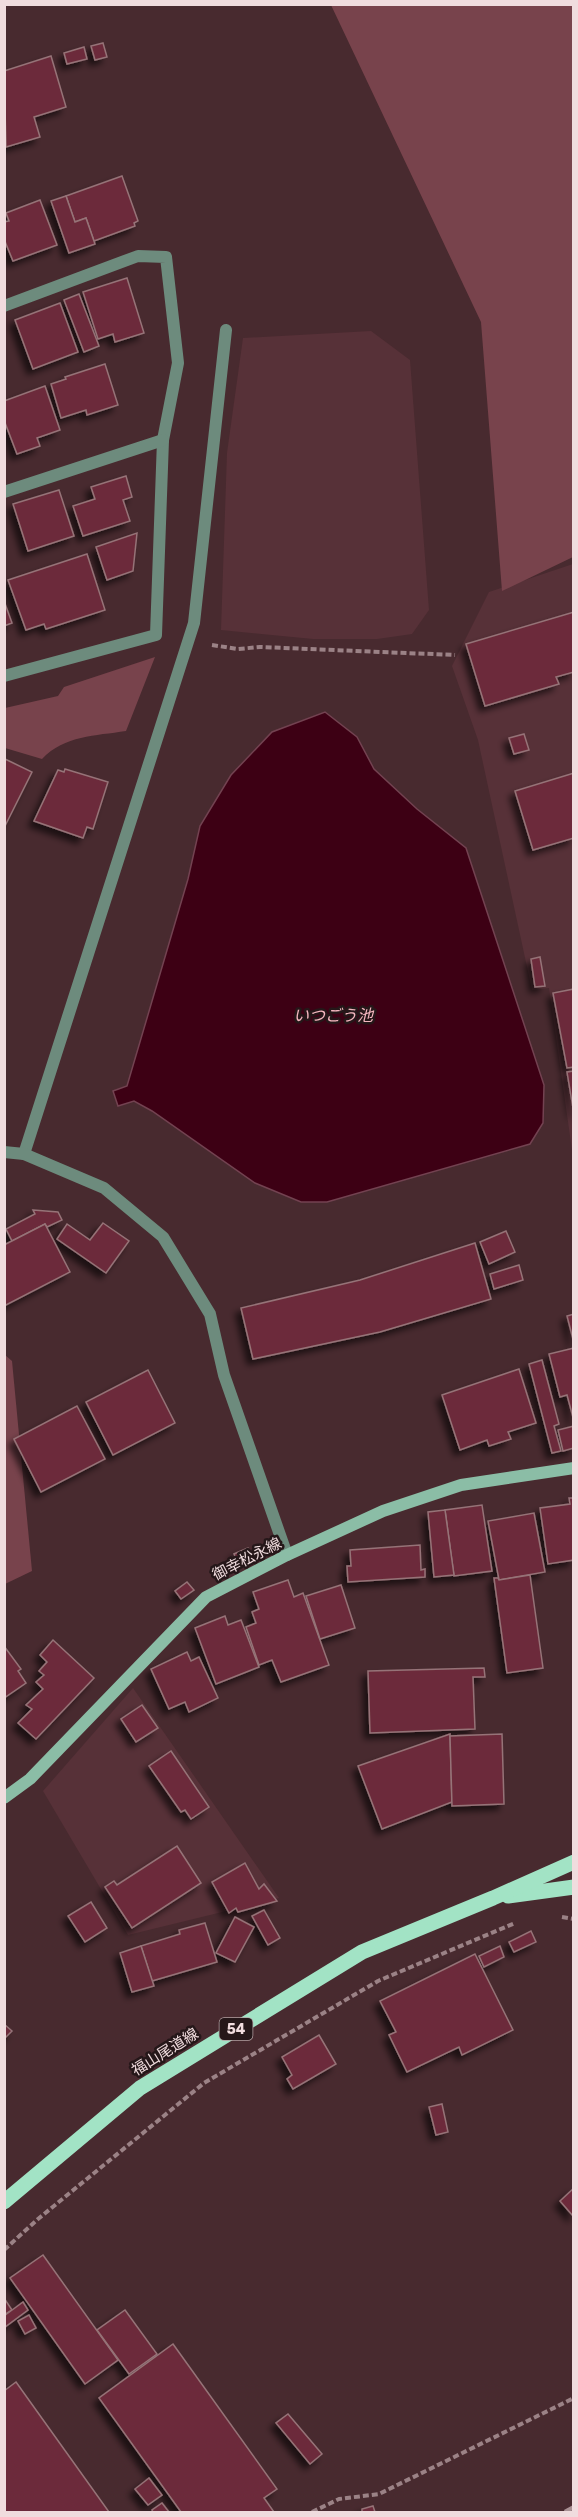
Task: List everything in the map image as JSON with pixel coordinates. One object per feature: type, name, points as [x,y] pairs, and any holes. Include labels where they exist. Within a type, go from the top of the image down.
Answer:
[{"type":"main road","name":"御幸松永線","points":[[4,1798],[30,1779],[206,1597],[287,1555],[383,1511],[461,1485],[573,1468]]},
{"type":"main road","name":"福山尾道線","points":[[4,2202],[140,2088],[362,1952],[573,1862]]},
{"type":"main road","name":"福山尾道線","points":[[493,1898],[573,1887]]},
{"type":"street","points":[[4,306],[138,256],[166,257],[178,363],[163,440],[156,635],[4,676]]},
{"type":"street","points":[[24,1154],[194,623],[226,330]]},
{"type":"street","points":[[4,492],[163,440]]},
{"type":"street","points":[[4,1152],[24,1154],[104,1188],[163,1237],[210,1314],[224,1375],[287,1555]]},
{"type":"path","points":[[188,641],[238,649],[272,647],[455,655]]},
{"type":"path","points":[[550,1915],[573,1919]]},
{"type":"path","points":[[4,2250],[38,2219],[204,2084],[378,1981],[517,1923]]},
{"type":"path","points":[[312,2512],[339,2499],[379,2494],[573,2398]]},
{"type":"shaded area","points":[[331,5],[573,5],[573,557],[502,591],[481,322]]},
{"type":"shaded area","points":[[371,331],[410,360],[429,610],[412,634],[377,639],[313,639],[221,630],[227,453],[243,338]]},
{"type":"shaded area","points":[[573,564],[573,1157],[549,988],[532,990],[478,740],[452,666],[489,592]]},
{"type":"shaded area","points":[[155,657],[126,731],[71,741],[60,745],[42,759],[5,748],[5,708],[58,696],[64,687]]},
{"type":"shaded area","points":[[5,1355],[12,1361],[32,1571],[5,1584]]},
{"type":"shaded area","points":[[133,1688],[279,1898],[128,1935],[43,1791]]},
{"type":"water","name":"いつごう池","points":[[325,712],[357,737],[374,769],[417,809],[466,848],[544,1085],[543,1123],[530,1144],[327,1202],[301,1202],[255,1183],[152,1111],[134,1101],[118,1106],[113,1091],[127,1086],[188,879],[200,826],[231,775],[272,732]]},
{"type":"building","points":[[103,43],[107,57],[95,60],[91,46]]},
{"type":"building","points":[[84,47],[87,59],[67,64],[64,53]]},
{"type":"building","points":[[51,56],[66,107],[34,117],[40,137],[6,147],[4,71]]},
{"type":"building","points":[[122,176],[138,221],[134,223],[135,226],[94,241],[86,218],[75,222],[66,196]]},
{"type":"building","points":[[66,196],[75,222],[86,218],[95,244],[69,253],[51,201]]},
{"type":"building","points":[[40,200],[57,245],[13,261],[4,239],[4,222],[9,221],[6,213]]},
{"type":"building","points":[[127,278],[144,333],[115,342],[113,334],[98,339],[83,292]]},
{"type":"building","points":[[79,294],[99,346],[84,352],[64,300]]},
{"type":"building","points":[[60,303],[78,352],[33,369],[15,320]]},
{"type":"building","points":[[105,364],[118,405],[87,415],[86,410],[61,418],[51,384]]},
{"type":"building","points":[[45,386],[60,430],[37,438],[40,446],[17,454],[4,420],[4,401]]},
{"type":"building","points":[[126,476],[132,497],[123,500],[130,521],[83,536],[73,506],[95,499],[91,487]]},
{"type":"building","points":[[59,490],[74,536],[28,551],[13,504]]},
{"type":"building","points":[[137,533],[133,571],[107,580],[96,547]]},
{"type":"building","points":[[87,554],[105,610],[46,629],[44,624],[26,630],[8,580]]},
{"type":"building","points":[[4,601],[12,623],[4,626]]},
{"type":"building","points":[[574,612],[574,672],[556,677],[559,684],[485,706],[466,644]]},
{"type":"building","points":[[524,734],[529,750],[514,754],[509,738]]},
{"type":"building","points":[[5,759],[32,772],[4,828],[4,761]]},
{"type":"building","points":[[65,769],[108,782],[93,829],[87,827],[83,838],[34,821],[58,770],[64,772]]},
{"type":"building","points":[[574,773],[574,838],[533,850],[515,791]]},
{"type":"building","points":[[540,957],[545,986],[535,987],[531,959]]},
{"type":"building","points":[[574,989],[574,1067],[567,1068],[553,993]]},
{"type":"building","points":[[574,1071],[574,1114],[567,1072]]},
{"type":"building","points":[[33,1210],[58,1212],[62,1220],[47,1227],[45,1224],[12,1241],[6,1229],[35,1214]]},
{"type":"building","points":[[103,1223],[129,1241],[106,1273],[57,1239],[67,1224],[90,1240]]},
{"type":"building","points":[[45,1224],[70,1272],[4,1306],[4,1245]]},
{"type":"building","points":[[506,1231],[515,1252],[489,1264],[480,1242]]},
{"type":"building","points":[[475,1243],[491,1299],[380,1332],[253,1359],[241,1308],[360,1280]]},
{"type":"building","points":[[519,1265],[523,1280],[494,1289],[490,1274]]},
{"type":"building","points":[[574,1314],[574,1343],[567,1316]]},
{"type":"building","points":[[574,1348],[574,1421],[567,1395],[560,1397],[549,1354]]},
{"type":"building","points":[[542,1360],[559,1424],[554,1426],[561,1451],[552,1453],[529,1364]]},
{"type":"building","points":[[519,1369],[536,1423],[508,1432],[511,1439],[489,1446],[487,1440],[460,1450],[442,1395]]},
{"type":"building","points":[[148,1370],[175,1423],[113,1455],[86,1402]]},
{"type":"building","points":[[77,1406],[105,1459],[41,1492],[14,1439]]},
{"type":"building","points":[[574,1426],[574,1448],[563,1451],[558,1430]]},
{"type":"building","points":[[569,1498],[574,1498],[574,1560],[548,1564],[540,1508],[570,1504]]},
{"type":"building","points":[[482,1505],[492,1571],[454,1576],[445,1510]]},
{"type":"building","points":[[445,1510],[454,1575],[434,1577],[428,1512]]},
{"type":"building","points":[[534,1513],[545,1572],[499,1580],[488,1521]]},
{"type":"building","points":[[420,1545],[421,1570],[425,1569],[425,1577],[348,1582],[347,1566],[351,1566],[350,1550]]},
{"type":"building","points":[[248,1548],[251,1554],[237,1560],[234,1554]]},
{"type":"building","points":[[530,1575],[543,1668],[507,1673],[494,1578],[499,1580]]},
{"type":"building","points":[[288,1580],[294,1597],[303,1593],[329,1665],[281,1682],[272,1660],[259,1665],[246,1627],[256,1623],[252,1612],[259,1609],[253,1592]]},
{"type":"building","points":[[187,1582],[194,1590],[181,1599],[175,1591]]},
{"type":"building","points":[[341,1585],[355,1628],[320,1639],[306,1596]]},
{"type":"building","points":[[225,1616],[228,1625],[241,1620],[259,1667],[216,1684],[195,1628]]},
{"type":"building","points":[[53,1640],[94,1678],[36,1739],[18,1723],[32,1709],[26,1705],[43,1689],[36,1682],[44,1675],[39,1671],[47,1662],[40,1655]]},
{"type":"building","points":[[4,1646],[21,1669],[18,1671],[26,1683],[4,1698]]},
{"type":"building","points":[[187,1652],[191,1661],[199,1657],[218,1698],[189,1712],[185,1702],[169,1709],[151,1669]]},
{"type":"building","points":[[484,1668],[485,1677],[473,1677],[475,1729],[370,1733],[368,1671]]},
{"type":"building","points":[[142,1705],[158,1728],[136,1742],[121,1719]]},
{"type":"building","points":[[450,1734],[452,1802],[382,1829],[358,1766]]},
{"type":"building","points":[[502,1734],[504,1804],[452,1806],[450,1736]]},
{"type":"building","points":[[171,1751],[209,1807],[191,1819],[185,1810],[181,1812],[149,1766]]},
{"type":"building","points":[[177,1846],[201,1883],[132,1928],[105,1887],[114,1881],[117,1885]]},
{"type":"building","points":[[245,1863],[259,1889],[264,1884],[277,1901],[238,1912],[236,1908],[229,1913],[212,1882]]},
{"type":"building","points":[[91,1902],[107,1928],[85,1942],[68,1916]]},
{"type":"building","points":[[264,1910],[280,1938],[268,1945],[252,1916]]},
{"type":"building","points":[[235,1917],[254,1927],[235,1962],[216,1953]]},
{"type":"building","points":[[205,1923],[217,1962],[152,1981],[141,1946],[180,1934],[179,1930]]},
{"type":"building","points":[[531,1931],[536,1942],[514,1952],[509,1942]]},
{"type":"building","points":[[141,1946],[154,1986],[132,1992],[120,1953]]},
{"type":"building","points":[[500,1946],[504,1957],[484,1967],[479,1956]]},
{"type":"building","points":[[475,1954],[513,2030],[462,2055],[459,2047],[407,2072],[389,2035],[396,2032],[380,2001]]},
{"type":"building","points":[[4,2024],[12,2031],[4,2039]]},
{"type":"building","points":[[319,2035],[336,2064],[293,2089],[287,2079],[292,2075],[282,2057]]},
{"type":"building","points":[[442,2104],[448,2132],[436,2135],[429,2107]]},
{"type":"building","points":[[574,2188],[574,2216],[573,2216],[560,2201]]},
{"type":"building","points":[[43,2255],[118,2360],[85,2384],[10,2278]]},
{"type":"building","points":[[4,2298],[12,2310],[4,2315]]},
{"type":"building","points":[[23,2302],[28,2310],[5,2327],[4,2316]]},
{"type":"building","points":[[125,2310],[157,2354],[129,2374],[97,2330]]},
{"type":"building","points":[[29,2315],[36,2328],[25,2334],[18,2321]]},
{"type":"building","points":[[173,2344],[277,2489],[264,2498],[274,2512],[181,2512],[99,2398]]},
{"type":"building","points":[[16,2382],[109,2512],[4,2512],[4,2391]]},
{"type":"building","points":[[288,2414],[322,2454],[310,2464],[276,2423]]},
{"type":"building","points":[[149,2478],[162,2495],[148,2505],[135,2489]]},
{"type":"building","points":[[162,2503],[169,2512],[153,2512],[152,2510]]},
{"type":"building","points":[[373,2506],[375,2512],[362,2512],[362,2509]]},
{"type":"railway","points":[[565,2512],[574,2507]]}]
